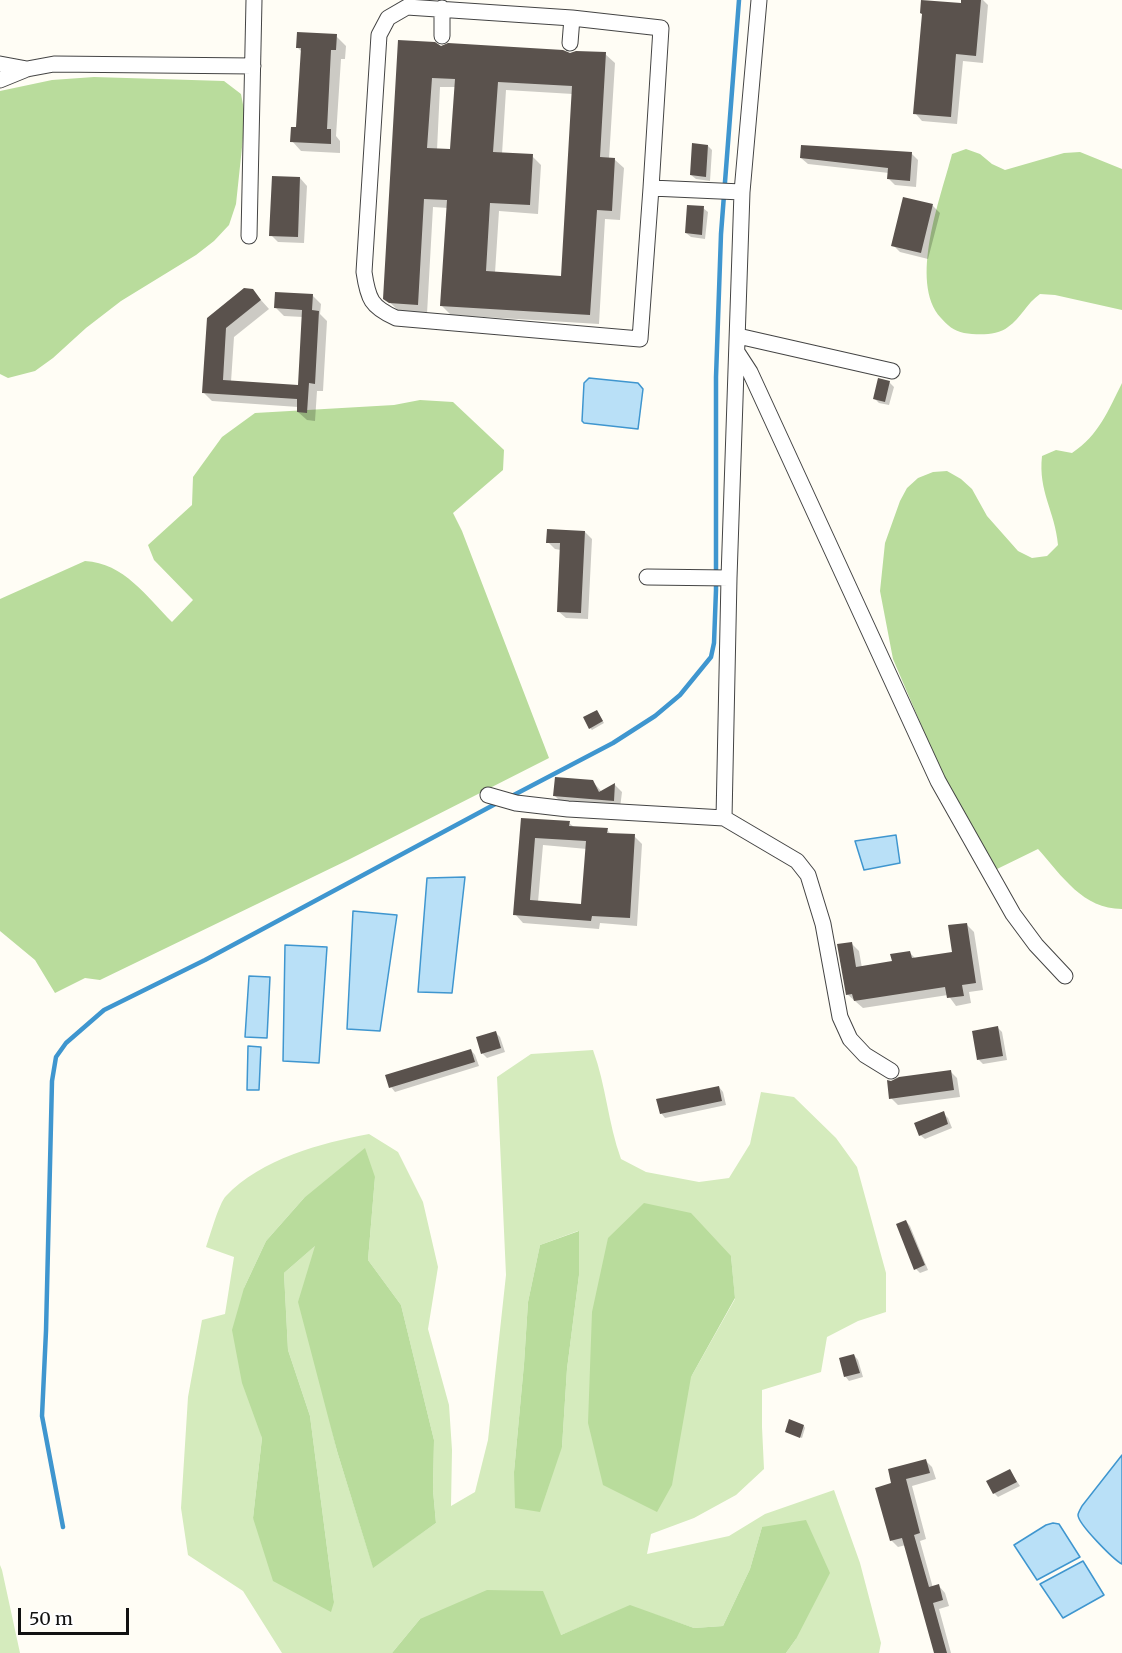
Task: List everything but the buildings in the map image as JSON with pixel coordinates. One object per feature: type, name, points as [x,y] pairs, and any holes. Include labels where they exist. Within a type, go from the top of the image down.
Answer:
[{"type":"street","points":[[249,236],[254,0]]},
{"type":"street","points":[[724,818],[721,578],[738,336],[730,191],[759,0]]},
{"type":"street","points":[[406,7],[572,18],[661,28],[640,339],[513,322],[396,318],[379,310],[367,291],[364,272],[379,34],[388,18],[406,7]]},
{"type":"street","points":[[442,8],[442,36]]},
{"type":"street","points":[[570,43],[572,18]]},
{"type":"street","points":[[0,64],[27,69]]},
{"type":"street","points":[[0,81],[27,69],[54,64],[253,66]]},
{"type":"street","points":[[651,188],[730,191]]},
{"type":"street","points":[[738,336],[892,371]]},
{"type":"street","points":[[737,352],[750,372],[938,781],[1013,914],[1036,945],[1065,976]]},
{"type":"street","points":[[647,577],[721,578]]},
{"type":"street","points":[[488,795],[516,803],[568,809],[724,818],[797,861],[808,875],[824,924],[840,1017],[850,1039],[865,1055],[891,1071]]},
{"type":"green space","points":[[94,77],[224,81],[241,94],[245,115],[236,204],[229,225],[196,255],[121,301],[35,371],[8,378],[0,374],[0,91],[52,80]]},
{"type":"green space","points":[[966,149],[980,154],[992,164],[1005,170],[1064,153],[1080,152],[1122,169],[1122,310],[1055,295],[1040,294],[1013,323],[998,332],[964,333],[943,321],[932,302],[927,283],[930,239],[952,154]]},
{"type":"green space","points":[[1122,383],[1122,909],[1108,908],[1085,897],[1065,880],[1038,849],[995,870],[943,776],[893,659],[880,591],[885,543],[900,501],[907,488],[918,478],[933,472],[947,471],[972,489],[987,516],[1018,551],[1032,558],[1047,556],[1058,545],[1042,480],[1042,456],[1056,450],[1072,453],[1081,446],[1102,422]]},
{"type":"green space","points":[[420,400],[453,402],[504,450],[503,470],[453,513],[462,531],[549,758],[348,860],[100,980],[85,978],[55,993],[35,960],[0,931],[0,599],[85,561],[99,563],[123,575],[144,592],[172,622],[193,600],[154,560],[148,545],[192,505],[193,477],[222,437],[255,413],[394,405]]},
{"type":"green space","points":[[593,1050],[621,1159],[646,1172],[699,1182],[729,1178],[750,1144],[761,1092],[794,1097],[836,1138],[857,1167],[886,1273],[886,1312],[858,1321],[827,1337],[821,1372],[762,1390],[764,1469],[736,1495],[694,1518],[651,1534],[647,1554],[729,1536],[765,1514],[834,1490],[860,1563],[881,1643],[879,1653],[786,1653],[796,1639],[762,1527],[750,1569],[723,1626],[694,1628],[630,1606],[561,1635],[420,1619],[392,1653],[282,1653],[243,1591],[188,1555],[181,1508],[188,1397],[202,1320],[225,1314],[234,1257],[206,1247],[223,1200],[240,1183],[274,1162],[312,1148],[369,1134],[398,1152],[423,1202],[438,1267],[428,1329],[449,1405],[452,1450],[451,1506],[475,1492],[488,1440],[506,1275],[497,1077],[531,1054]],"holes":[[[375,1177],[368,1260],[401,1305],[434,1440],[433,1490],[436,1523],[373,1567],[337,1451],[321,1384],[316,1245],[284,1273],[288,1350],[310,1416],[334,1602],[253,1518],[262,1438],[244,1288],[266,1241],[304,1198]],[[578,1231],[579,1275],[567,1369],[562,1447],[514,1472],[528,1302],[540,1245]],[[731,1256],[735,1299],[691,1377]]]},
{"type":"green space","points":[[365,1148],[375,1177],[368,1260],[401,1305],[434,1440],[433,1490],[436,1523],[373,1568],[337,1451],[298,1302],[315,1246],[284,1273],[288,1350],[310,1416],[334,1602],[331,1612],[273,1581],[253,1518],[262,1438],[242,1383],[232,1330],[244,1288],[266,1241],[304,1198]]},
{"type":"green space","points":[[644,1203],[691,1213],[731,1256],[735,1298],[691,1377],[672,1485],[657,1512],[603,1485],[588,1423],[592,1312],[608,1238]]},
{"type":"green space","points":[[579,1231],[579,1275],[567,1369],[562,1447],[540,1512],[515,1508],[514,1472],[528,1302],[540,1245]]},
{"type":"green space","points":[[806,1520],[830,1573],[796,1639],[786,1653],[392,1653],[420,1619],[487,1590],[543,1591],[561,1635],[630,1605],[694,1628],[723,1626],[750,1569],[762,1527]]},
{"type":"green space","points":[[0,1565],[2,1570],[20,1653],[0,1653]]},
{"type":"water","points":[[589,378],[638,383],[643,389],[638,429],[582,421],[584,383]]},
{"type":"water","points":[[896,835],[900,863],[864,870],[855,841]]},
{"type":"water","points":[[465,877],[452,993],[418,992],[427,878]]},
{"type":"water","points":[[353,911],[397,915],[380,1031],[347,1029]]},
{"type":"water","points":[[285,945],[327,947],[319,1063],[283,1061]]},
{"type":"water","points":[[249,976],[270,977],[267,1038],[245,1037]]},
{"type":"water","points":[[248,1046],[261,1047],[259,1090],[247,1090]]},
{"type":"water","points":[[1122,1455],[1122,1564],[1090,1533],[1078,1515],[1082,1506]]},
{"type":"water","points":[[1053,1523],[1059,1524],[1080,1557],[1037,1580],[1014,1545]]},
{"type":"water","points":[[1083,1561],[1104,1595],[1063,1618],[1040,1584]]},
{"type":"waterway","points":[[510,797],[613,743],[655,716],[680,695],[711,657],[714,643],[716,590],[716,377],[721,234],[739,0]]},
{"type":"waterway","points":[[63,1527],[42,1416],[52,1081],[56,1057],[66,1043],[104,1010],[205,960],[499,802]]}]
